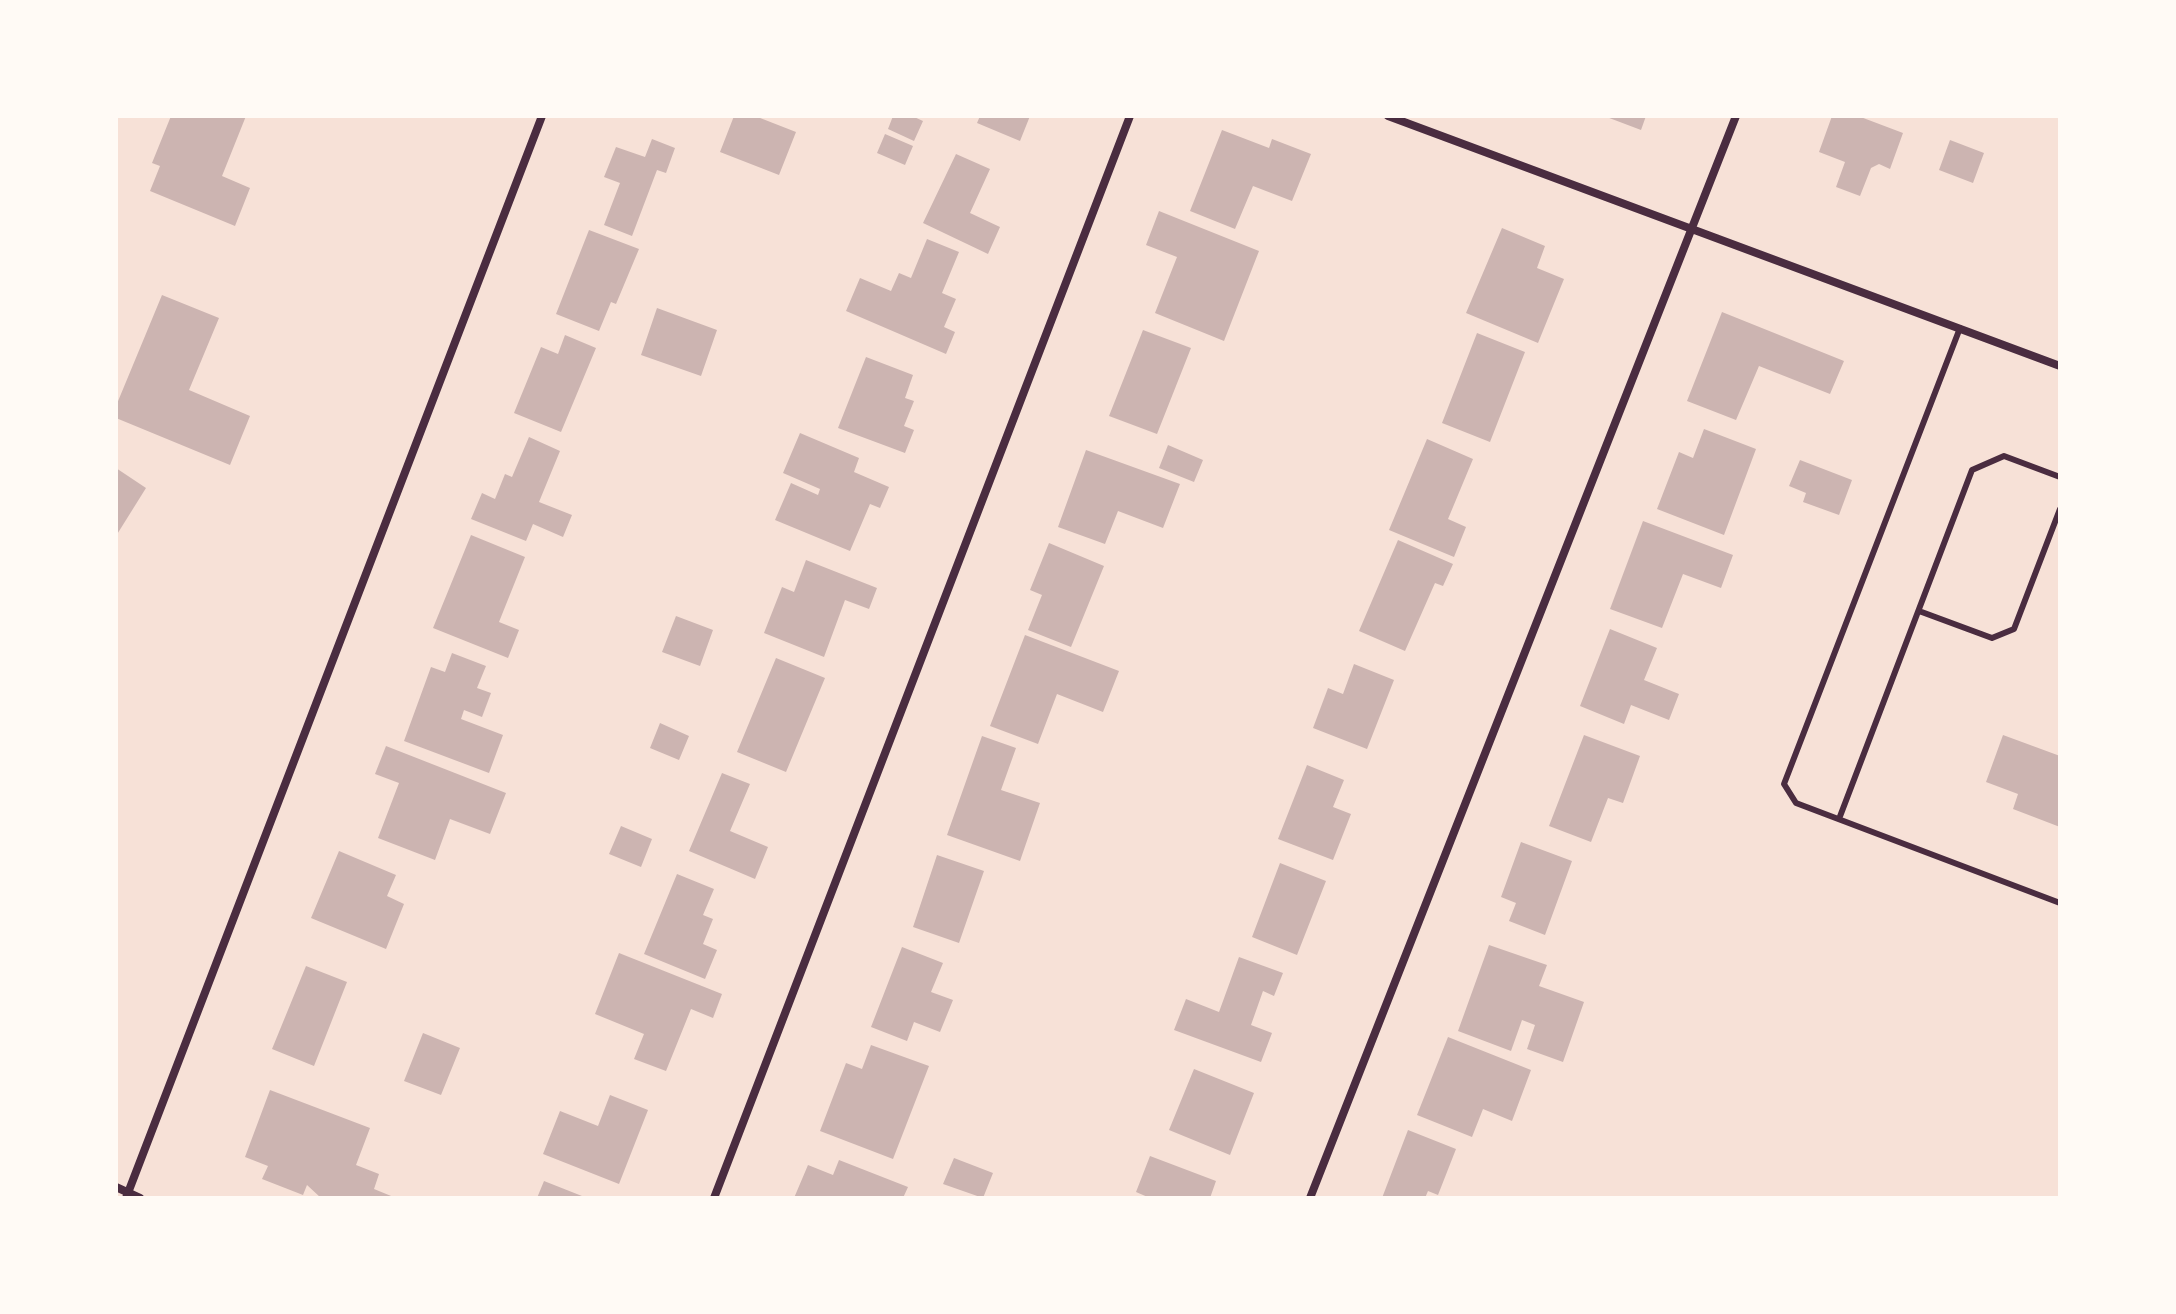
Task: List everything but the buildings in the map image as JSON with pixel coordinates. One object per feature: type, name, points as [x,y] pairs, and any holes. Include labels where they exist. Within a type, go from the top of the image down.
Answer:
[{"type":"street","points":[[128,1195],[542,116]]},
{"type":"street","points":[[714,1198],[1130,116]]},
{"type":"street","points":[[1388,116],[2060,366]]},
{"type":"street","points":[[1310,1198],[1736,116]]},
{"type":"street","points":[[116,1187],[140,1198]]},
{"type":"lane","points":[[1960,328],[1784,784],[1796,803],[2060,903]]},
{"type":"lane","points":[[1839,819],[1972,470],[2004,456],[2060,477]]},
{"type":"lane","points":[[1919,611],[1992,638],[2014,629],[2060,509]]}]
